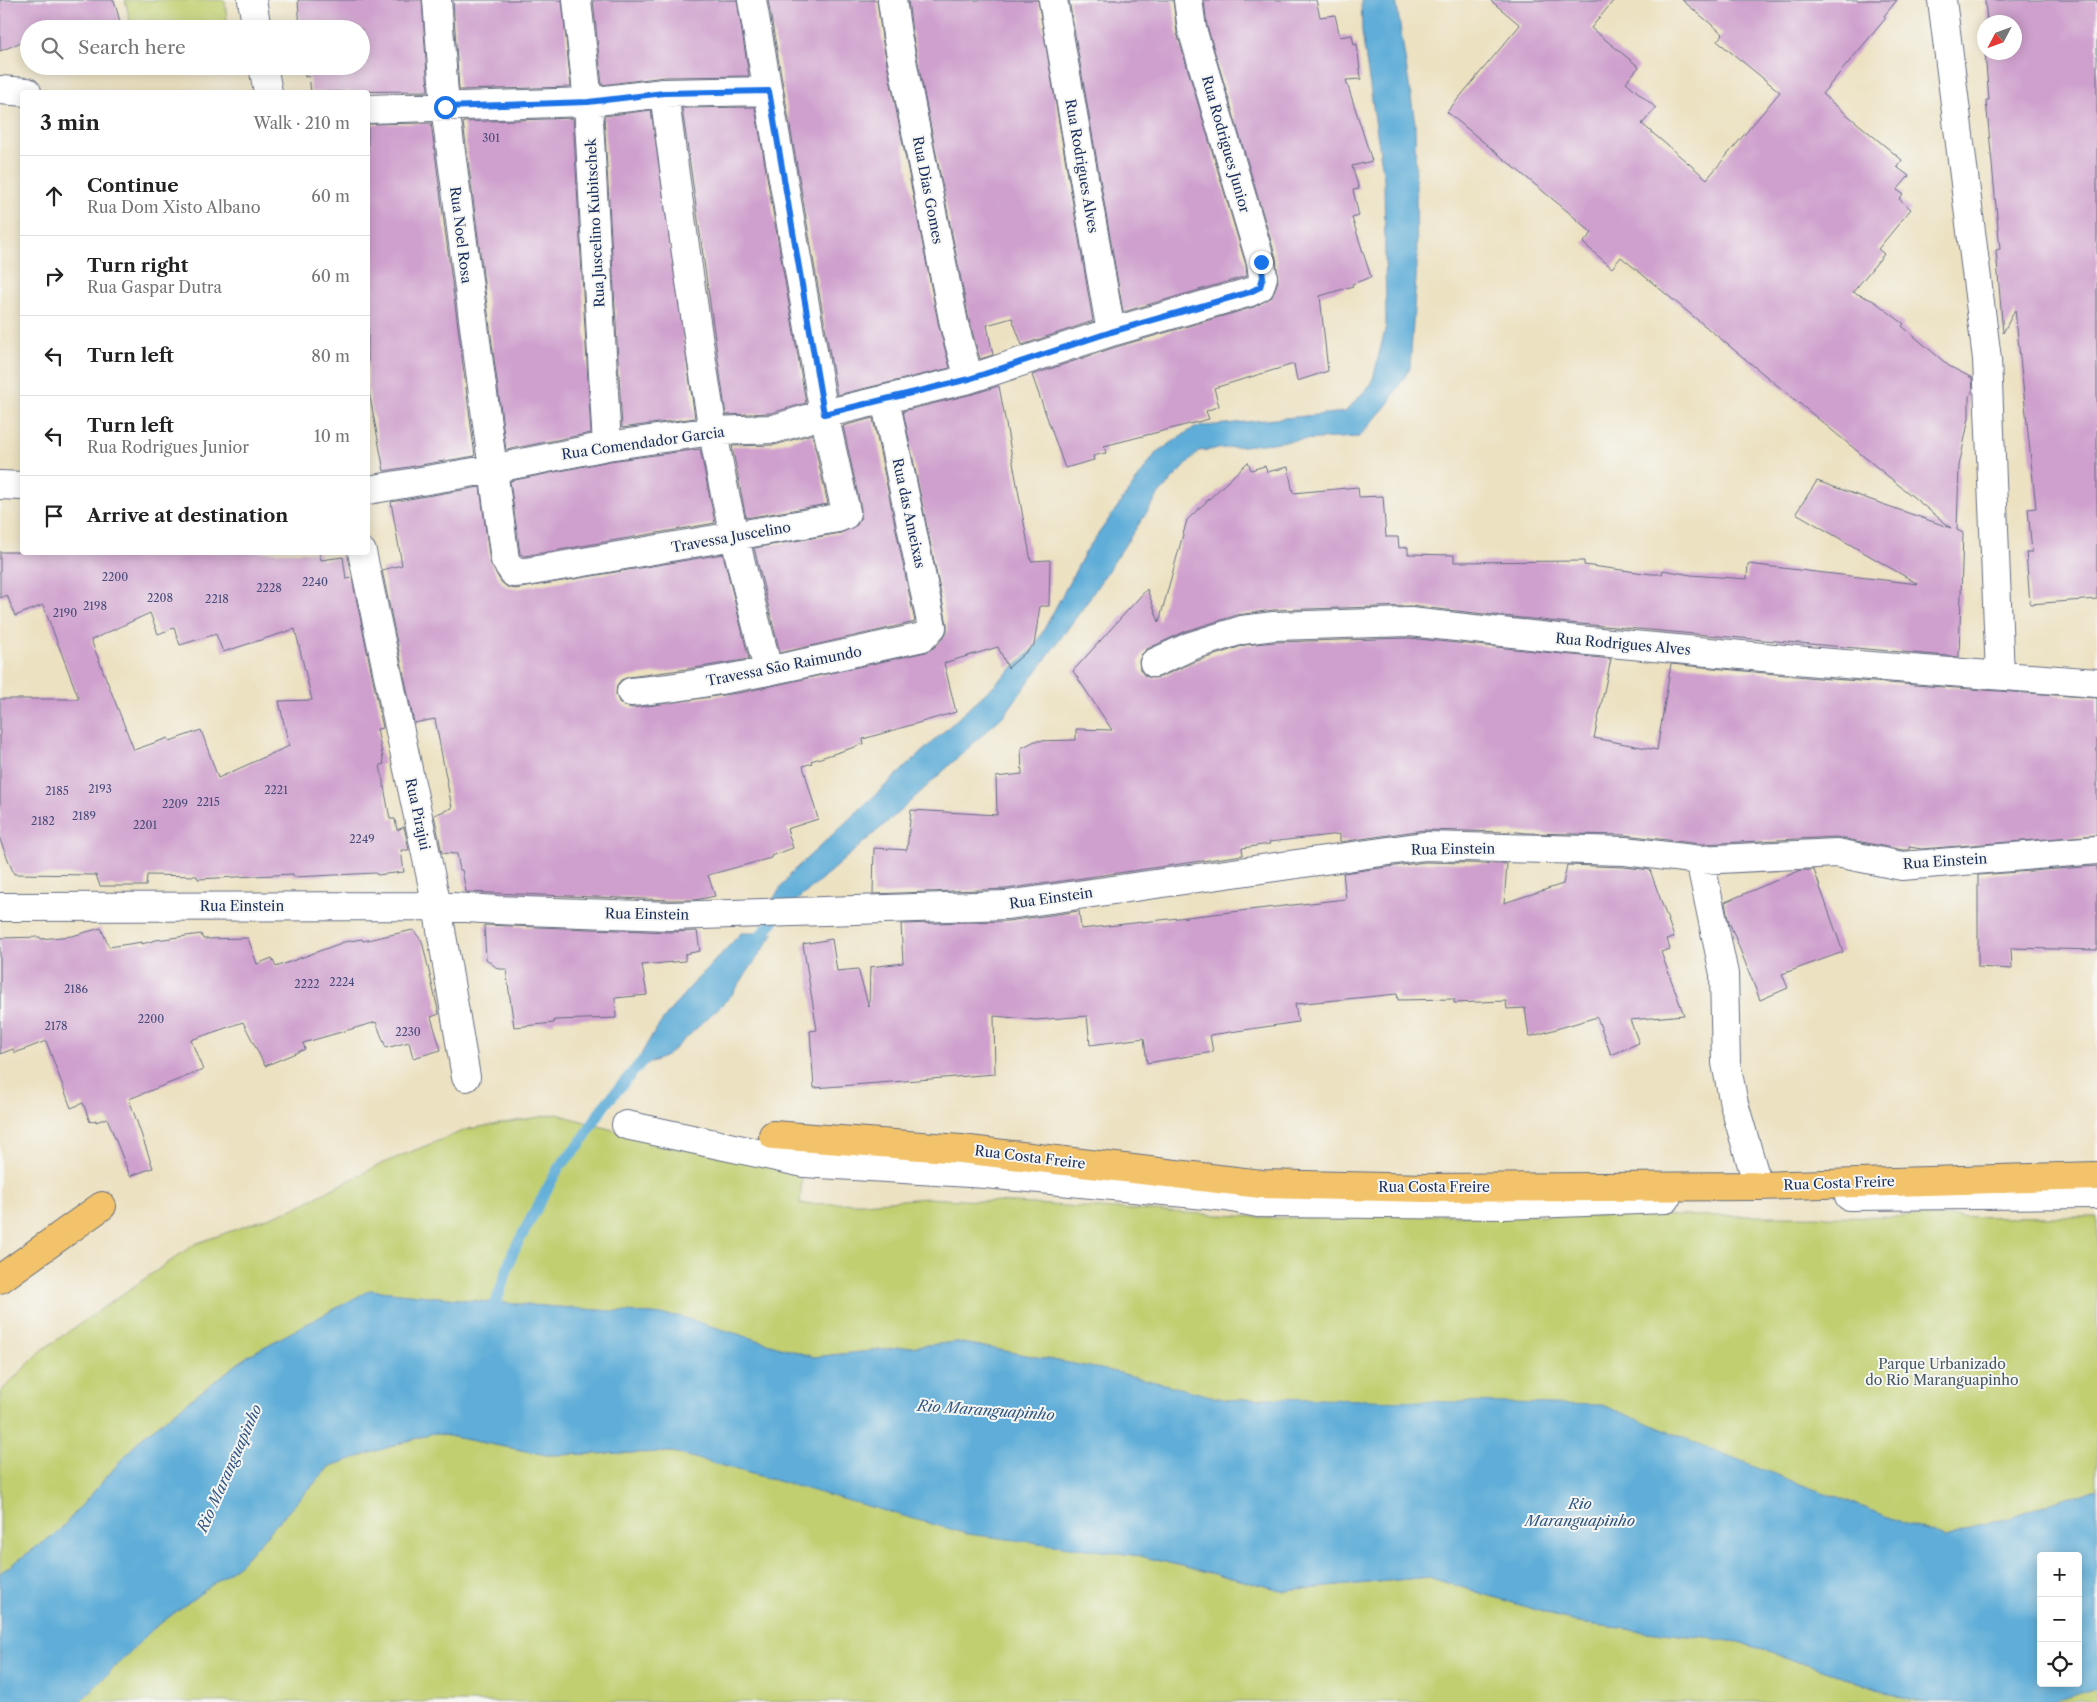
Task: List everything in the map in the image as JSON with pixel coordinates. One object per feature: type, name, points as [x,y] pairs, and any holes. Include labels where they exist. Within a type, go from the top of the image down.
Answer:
[{"type":"main road","name":"Rua Costa Freire","points":[[773,1135],[961,1149],[1260,1184],[1425,1188],[1758,1186],[2097,1176]]},
{"type":"main road","points":[[0,1279],[102,1206]]},
{"type":"street","points":[[252,0],[255,20]]},
{"type":"street","name":"Rua Noel Rosa","points":[[437,0],[445,107],[492,469],[505,560],[514,573]]},
{"type":"street","name":"Rua Juscelino Kubitschek","points":[[577,0],[588,102],[607,446]]},
{"type":"street","points":[[752,0],[824,414]]},
{"type":"street","name":"Rua Dias Gomes","points":[[892,0],[897,35],[954,324],[969,379]]},
{"type":"street","name":"Rua Rodrigues Alves","points":[[1054,0],[1111,332]]},
{"type":"street","name":"Rua Rodrigues Junior","points":[[1188,0],[1192,29],[1261,262],[1263,277],[1260,287]]},
{"type":"street","points":[[1942,0],[1987,360],[2000,675]]},
{"type":"street","points":[[265,75],[268,90]]},
{"type":"street","points":[[0,90],[20,91]]},
{"type":"street","points":[[370,109],[588,102],[664,93],[769,91]]},
{"type":"street","points":[[664,93],[713,431],[734,536],[768,670]]},
{"type":"street","name":"Rua Comendador Garcia","points":[[370,490],[492,469],[607,446],[713,431],[774,430],[824,414],[969,379],[1111,332],[1250,292],[1260,287]]},
{"type":"street","name":"Rua das Ameixas","points":[[885,399],[932,627]]},
{"type":"street","name":"Travessa Juscelino","points":[[514,573],[838,518],[845,515],[846,509],[824,414]]},
{"type":"street","points":[[0,485],[20,486]]},
{"type":"street","name":"Rua Pirajui","points":[[363,555],[437,906],[466,1077]]},
{"type":"street","name":"Rua Rodrigues Alves","points":[[1154,663],[1191,646],[1242,630],[1274,626],[1410,622],[1567,639],[1818,662],[2097,683]]},
{"type":"street","name":"Travessa São Raimundo","points":[[631,692],[662,689],[768,670],[923,637],[932,627]]},
{"type":"street","name":"Rua Einstein","points":[[0,907],[437,906],[671,916],[803,910],[1007,905],[1424,846],[1626,851],[1700,860],[1837,853],[1902,866],[2097,850]]},
{"type":"street","points":[[1700,860],[1724,974],[1726,1063],[1734,1104],[1758,1186]]},
{"type":"street","points":[[626,1125],[804,1163],[986,1174],[1227,1197],[1258,1203],[1504,1206],[1679,1198],[2097,1194]]},
{"type":"green space","points":[[125,0],[225,0],[227,20],[130,20]]},
{"type":"green space","name":"Parque Urbanizado do Rio Maranguapinho","points":[[557,1114],[665,1145],[802,1172],[800,1204],[863,1203],[927,1198],[1273,1218],[1404,1215],[2097,1217],[2097,1488],[1945,1538],[1789,1480],[1269,1398],[1226,1400],[1116,1372],[957,1342],[813,1357],[678,1316],[477,1301],[370,1290],[249,1355],[141,1438],[59,1531],[0,1573],[0,1392],[42,1350],[195,1244],[295,1208],[383,1163],[468,1129]]},
{"type":"green space","points":[[433,1433],[547,1455],[673,1452],[826,1494],[1140,1556],[1286,1591],[1428,1577],[1579,1623],[1739,1642],[1909,1699],[1929,1702],[80,1702],[153,1629],[241,1563],[330,1466]]},
{"type":"green space","points":[[2097,1688],[2097,1702],[2051,1702]]},
{"type":"water","points":[[1361,0],[1396,0],[1415,123],[1417,264],[1410,368],[1387,405],[1359,437],[1298,440],[1199,451],[1159,494],[1083,608],[1005,714],[900,811],[795,902],[771,902],[791,873],[1034,648],[1086,551],[1156,453],[1195,427],[1345,412],[1372,383],[1386,326],[1384,180],[1362,33]]},
{"type":"water","points":[[741,933],[774,933],[731,996],[667,1056],[635,1069],[654,1033],[681,997]]},
{"type":"water","name":"Rio Maranguapinho","points":[[370,1290],[477,1301],[678,1316],[813,1357],[957,1342],[1116,1372],[1226,1400],[1269,1398],[1602,1405],[1789,1480],[1945,1538],[2097,1488],[2097,1688],[2051,1702],[1929,1702],[1909,1699],[1739,1642],[1579,1623],[1428,1577],[1286,1591],[1140,1556],[968,1534],[673,1452],[547,1455],[433,1433],[330,1466],[241,1563],[153,1629],[80,1702],[0,1702],[0,1573],[59,1531],[141,1438],[249,1355]]},
{"type":"building","points":[[0,0],[114,0],[120,20],[20,20],[20,43],[0,51]]},
{"type":"building","points":[[298,0],[422,0],[428,91],[311,90],[309,76],[305,77],[305,75],[370,75],[370,20],[299,20]]},
{"type":"building","points":[[453,0],[562,0],[571,87],[459,90]]},
{"type":"building","points":[[593,0],[737,0],[749,76],[664,77],[602,85]]},
{"type":"building","points":[[768,0],[877,0],[882,38],[939,327],[950,368],[837,395]]},
{"type":"building","points":[[908,0],[1038,0],[1093,321],[1022,345],[1012,318],[987,325],[993,355],[980,359],[969,320],[912,32]]},
{"type":"building","points":[[1069,0],[1173,0],[1177,33],[1246,265],[1247,276],[1123,312]]},
{"type":"building","points":[[1204,0],[1316,0],[1320,17],[1335,15],[1340,37],[1352,35],[1354,45],[1357,44],[1361,79],[1346,80],[1372,161],[1352,166],[1359,189],[1353,190],[1359,216],[1352,218],[1371,277],[1352,284],[1353,286],[1320,296],[1328,371],[1297,381],[1294,364],[1214,388],[1219,406],[1206,411],[1209,419],[1104,446],[1106,453],[1093,456],[1094,460],[1065,468],[1032,375],[1116,347],[1254,307],[1272,297],[1278,281],[1276,258],[1207,26]]},
{"type":"building","points":[[1490,0],[1614,0],[1591,28],[1639,67],[1626,82],[1656,108],[1642,124],[1707,179],[1780,92],[1717,41],[1723,34],[1682,0],[1897,0],[1884,16],[1886,18],[1822,94],[1902,160],[1897,167],[1909,176],[1897,190],[1903,194],[1899,199],[1911,209],[1878,249],[1884,254],[1853,292],[1874,301],[1904,324],[1902,326],[1949,366],[1972,378],[1973,390],[1969,397],[1969,418],[1959,466],[1957,530],[1963,533],[1959,657],[1569,623],[1410,606],[1273,610],[1237,615],[1186,631],[1147,649],[1139,661],[1140,670],[1145,676],[1152,678],[1160,677],[1197,661],[1245,645],[1275,642],[1409,638],[1611,659],[1594,738],[1657,750],[1671,664],[1817,678],[2097,698],[2097,835],[1922,849],[1909,847],[1909,850],[1903,850],[1836,837],[1701,844],[1625,835],[1424,830],[1340,842],[1340,834],[1269,842],[1270,844],[1242,848],[1243,855],[1006,889],[873,894],[874,848],[907,850],[911,810],[997,815],[996,777],[1022,774],[1021,748],[1035,741],[1076,740],[1076,729],[1112,730],[1073,671],[1147,589],[1159,622],[1187,520],[1248,462],[1251,470],[1265,466],[1267,472],[1288,467],[1293,493],[1358,487],[1359,497],[1383,496],[1386,537],[1398,537],[1399,548],[1408,547],[1408,554],[1454,555],[1454,562],[1584,561],[1584,565],[1652,574],[1662,574],[1663,570],[1691,575],[1747,579],[1748,564],[1918,584],[1796,513],[1817,481],[1951,528],[1621,257],[1612,268],[1583,243],[1592,233],[1447,112],[1520,25]]},
{"type":"building","points":[[1985,0],[2097,0],[2097,599],[2030,604],[2026,552],[2032,552],[2028,509],[2036,508],[2015,310],[2003,333],[1996,250],[2000,249],[1986,100],[1989,100],[1986,60],[2022,60],[2022,15],[1986,15]]},
{"type":"building","points":[[755,107],[806,403],[771,413],[726,415],[682,108]]},
{"type":"building","points":[[651,110],[695,418],[622,428],[604,116]]},
{"type":"building","points":[[573,118],[591,433],[506,450],[463,122]]},
{"type":"building","points":[[431,123],[475,456],[384,471],[370,398],[370,124]]},
{"type":"building","points":[[999,386],[1031,561],[1050,560],[1049,606],[1040,606],[1034,645],[1008,668],[998,647],[944,663],[956,712],[863,739],[864,744],[811,761],[812,763],[803,766],[818,819],[787,829],[793,848],[771,856],[771,858],[708,875],[715,896],[695,900],[671,900],[466,892],[457,854],[442,853],[434,815],[452,808],[435,719],[414,723],[382,570],[402,565],[391,502],[480,487],[490,562],[501,582],[507,587],[515,589],[723,554],[749,659],[629,677],[621,680],[617,685],[616,694],[619,702],[624,706],[633,708],[744,692],[926,652],[935,647],[944,637],[947,631],[947,624],[903,411]]},
{"type":"building","points":[[873,418],[915,622],[780,653],[754,548],[841,533],[857,525],[861,517],[861,509],[843,426]]},
{"type":"building","points":[[812,434],[828,504],[746,518],[732,446],[775,445]]},
{"type":"building","points":[[700,449],[715,523],[524,556],[520,554],[510,481],[610,461]]},
{"type":"building","points":[[0,552],[20,552],[20,555],[320,555],[321,560],[343,557],[346,579],[352,578],[383,728],[377,729],[384,764],[380,765],[390,819],[395,819],[397,830],[404,827],[409,850],[401,850],[404,872],[377,875],[376,873],[294,877],[293,874],[198,879],[197,876],[147,875],[146,886],[100,886],[96,875],[14,874],[0,840],[0,699],[79,699],[43,605],[15,616],[7,595],[0,598]],"holes":[[[150,613],[158,634],[174,628],[180,645],[216,634],[223,652],[295,629],[312,700],[279,701],[289,746],[218,778],[201,730],[170,741],[168,738],[134,750],[91,640]]]},
{"type":"building","points":[[1425,862],[1507,864],[1504,903],[1563,884],[1567,865],[1650,870],[1674,937],[1667,939],[1670,949],[1661,952],[1684,1015],[1630,1020],[1639,1043],[1611,1055],[1597,1017],[1529,1037],[1525,1008],[1507,1009],[1506,1001],[1454,1003],[1454,999],[1398,1000],[1397,994],[1295,1004],[1298,1022],[1210,1035],[1213,1052],[1147,1063],[1144,1038],[1090,1045],[1087,1016],[1036,1020],[994,1016],[995,1074],[814,1088],[810,1031],[817,1030],[803,944],[832,939],[837,971],[858,969],[869,1007],[870,967],[903,963],[901,924],[1008,921],[1079,911],[1081,929],[1346,899],[1343,873]]},
{"type":"building","points":[[2097,866],[2097,950],[2011,948],[2012,969],[1978,967],[1978,875]]},
{"type":"building","points":[[1801,870],[1814,870],[1843,952],[1782,974],[1788,988],[1760,1000],[1728,919],[1725,902]]},
{"type":"building","points":[[484,925],[670,932],[697,931],[700,951],[685,954],[685,961],[642,965],[647,995],[615,998],[616,1018],[554,1020],[554,1023],[514,1027],[506,969],[498,969],[486,959]]},
{"type":"building","points":[[101,928],[109,947],[142,942],[142,944],[156,940],[201,934],[203,939],[248,938],[257,964],[272,958],[276,967],[344,942],[362,939],[363,941],[413,930],[422,941],[439,1014],[431,1017],[441,1050],[413,1058],[409,1042],[386,1048],[376,1022],[303,1043],[305,1049],[265,1066],[243,1022],[191,1040],[203,1070],[129,1099],[153,1168],[130,1176],[107,1118],[90,1122],[83,1103],[71,1108],[46,1041],[15,1053],[13,1049],[0,1054],[0,938],[40,937],[41,939],[72,936]]},
{"type":"waterway","points":[[753,943],[778,916]]},
{"type":"waterway","points":[[492,1315],[513,1252],[559,1167],[580,1144],[603,1107],[644,1059]]},
{"type":"route","points":[[445,107],[588,102],[664,93],[769,91],[824,414],[969,379],[1111,332],[1250,292],[1260,287],[1263,277],[1261,262]]}]
